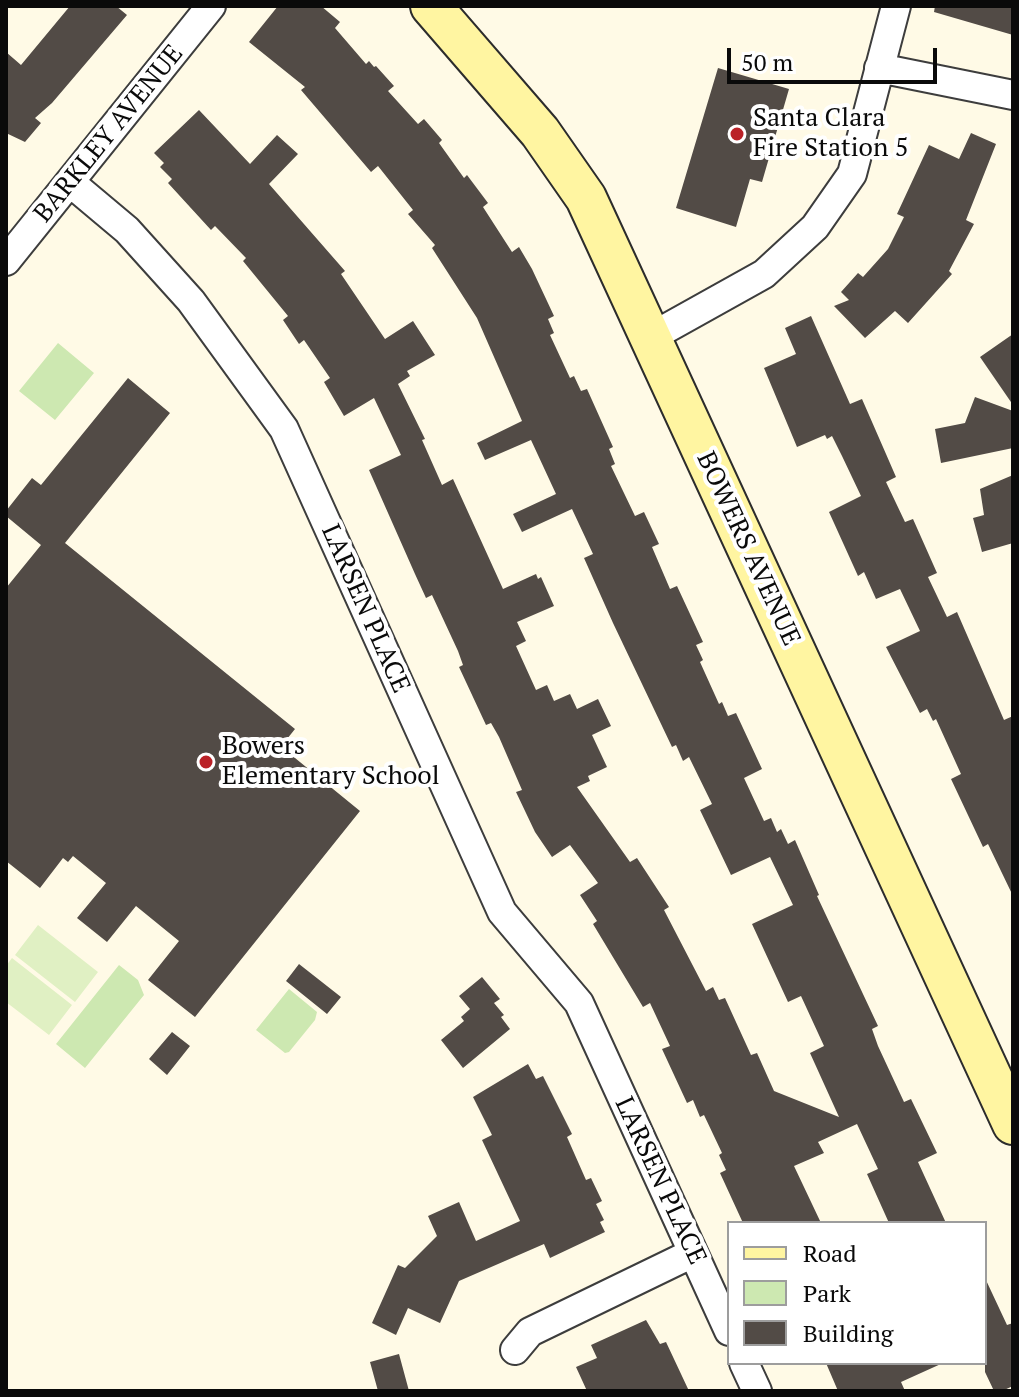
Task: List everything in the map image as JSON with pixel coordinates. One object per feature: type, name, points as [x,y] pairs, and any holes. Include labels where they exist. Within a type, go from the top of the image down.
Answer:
[{"type":"main road","name":"BOWERS AVENUE","points":[[431,6],[540,132],[586,198],[1013,1124]]},
{"type":"street","name":"BARKLEY AVENUE","points":[[6,261],[211,6]]},
{"type":"street","points":[[651,337],[764,274],[815,227],[852,174],[896,6]]},
{"type":"street","points":[[879,68],[1013,95]]},
{"type":"street","name":"LARSEN PLACE","points":[[71,183],[127,230],[191,301],[284,429],[502,912],[579,1003],[727,1327]]},
{"type":"street","points":[[515,1350],[530,1332],[693,1253]]},
{"type":"street","points":[[745,1365],[757,1391]]},
{"type":"green space","points":[[58,343],[94,373],[55,420],[19,391]]},
{"type":"green space","points":[[38,925],[98,972],[75,1002],[15,955]]},
{"type":"green space","points":[[12,958],[72,1005],[49,1035],[6,1002],[6,966]]},
{"type":"green space","points":[[119,965],[138,980],[144,995],[85,1068],[56,1044]]},
{"type":"green space","points":[[289,989],[317,1012],[315,1020],[285,1053],[256,1030]]},
{"type":"building","points":[[70,6],[116,6],[127,15],[52,103],[35,118],[41,123],[25,142],[6,133],[6,52],[21,65]]},
{"type":"building","points":[[278,6],[321,6],[340,22],[335,28],[366,64],[369,61],[376,66],[394,86],[388,91],[418,124],[424,119],[442,140],[439,143],[464,178],[467,175],[488,203],[483,207],[512,252],[519,247],[532,269],[554,316],[548,319],[554,333],[550,335],[570,378],[574,376],[581,391],[587,389],[613,447],[609,449],[615,464],[611,466],[635,516],[644,512],[659,544],[652,547],[670,589],[677,586],[703,642],[696,645],[703,660],[700,662],[719,704],[722,702],[728,716],[736,713],[762,769],[744,778],[764,821],[771,818],[777,832],[781,829],[788,844],[795,840],[817,896],[878,1026],[872,1029],[878,1046],[904,1102],[911,1099],[937,1153],[918,1162],[945,1221],[888,1221],[867,1174],[878,1169],[857,1124],[818,1142],[824,1153],[794,1166],[820,1221],[742,1221],[720,1173],[726,1170],[719,1155],[722,1153],[704,1115],[700,1117],[693,1100],[687,1103],[662,1049],[670,1046],[650,1003],[643,1007],[593,924],[597,921],[580,895],[598,883],[570,845],[552,857],[535,832],[516,792],[522,790],[499,737],[491,723],[486,725],[459,667],[463,665],[458,651],[432,595],[426,598],[415,574],[369,470],[401,455],[374,398],[344,416],[324,382],[330,378],[304,340],[299,344],[283,320],[288,316],[243,261],[246,258],[215,226],[211,230],[168,183],[172,179],[160,167],[164,163],[154,153],[199,110],[250,164],[277,135],[298,154],[269,184],[345,271],[341,274],[385,339],[413,321],[435,355],[407,371],[410,376],[398,384],[425,439],[422,440],[442,485],[453,479],[503,589],[536,574],[538,579],[541,577],[554,606],[517,622],[526,641],[516,646],[536,690],[547,685],[554,701],[570,694],[577,709],[598,699],[611,726],[592,735],[607,767],[588,776],[590,781],[577,787],[630,862],[637,858],[669,907],[664,910],[706,991],[713,987],[719,1000],[725,998],[751,1055],[757,1053],[774,1091],[839,1117],[810,1053],[824,1046],[801,996],[788,1002],[752,924],[793,905],[770,857],[731,875],[700,810],[712,804],[689,757],[683,761],[676,745],[672,747],[613,623],[584,558],[593,554],[572,509],[522,532],[513,514],[556,494],[531,440],[485,460],[477,443],[522,421],[477,318],[432,248],[435,245],[408,214],[413,210],[378,166],[371,172],[301,90],[305,87],[249,42]]},
{"type":"building","points":[[935,6],[1013,6],[1013,35],[934,12]]},
{"type":"building","name":"Santa Clara Fire Station 5","points":[[718,68],[789,89],[762,182],[750,179],[736,227],[676,208]]},
{"type":"building","points":[[971,133],[996,144],[966,220],[974,224],[949,271],[952,274],[908,323],[895,311],[865,338],[834,306],[849,300],[841,292],[858,273],[863,277],[888,249],[904,217],[897,214],[929,145],[959,159]]},
{"type":"building","points":[[811,316],[850,404],[862,399],[896,477],[886,482],[905,522],[913,519],[937,573],[928,577],[947,617],[957,612],[1004,720],[1013,716],[1013,896],[988,844],[983,847],[951,779],[961,774],[936,719],[933,721],[927,709],[920,713],[886,647],[920,631],[900,589],[876,599],[864,572],[858,576],[829,512],[861,496],[832,436],[827,439],[825,435],[797,447],[764,368],[796,354],[785,328]]},
{"type":"building","points":[[1013,334],[1013,405],[980,357]]},
{"type":"building","points":[[128,378],[170,413],[65,543],[295,729],[284,749],[360,811],[195,1017],[148,980],[179,941],[136,906],[107,942],[77,918],[106,883],[73,856],[68,862],[63,858],[40,888],[6,861],[6,588],[41,545],[6,516],[6,511],[32,478],[41,485]]},
{"type":"building","points":[[975,397],[1013,411],[1013,448],[941,463],[935,429],[965,423]]},
{"type":"building","points":[[1013,475],[1013,543],[982,552],[973,518],[984,515],[980,489]]},
{"type":"building","points":[[299,964],[341,997],[327,1014],[286,981]]},
{"type":"building","points":[[482,977],[500,999],[494,1003],[510,1029],[463,1068],[441,1040],[464,1021],[461,1017],[470,1009],[459,996]]},
{"type":"building","points":[[172,1032],[190,1046],[167,1075],[149,1059]]},
{"type":"building","points":[[528,1064],[536,1079],[543,1076],[572,1134],[567,1137],[586,1180],[591,1178],[602,1201],[596,1204],[604,1220],[600,1222],[605,1232],[550,1258],[544,1244],[459,1281],[440,1323],[408,1308],[396,1335],[372,1323],[398,1265],[405,1268],[437,1236],[428,1216],[459,1202],[476,1241],[520,1221],[482,1140],[492,1135],[473,1097]]},
{"type":"building","points":[[987,1282],[1007,1325],[1013,1323],[1013,1386],[994,1391],[985,1372]]},
{"type":"building","points":[[646,1320],[660,1344],[666,1342],[689,1391],[587,1391],[576,1367],[597,1358],[591,1345]]},
{"type":"building","points":[[399,1354],[409,1391],[378,1391],[370,1362]]},
{"type":"building","points":[[827,1365],[939,1365],[901,1382],[905,1391],[838,1391]]},
{"type":"place","name":"Santa Clara Fire Station 5","points":[[737,134]]},
{"type":"place","name":"Bowers Elementary School","points":[[206,762]]}]
